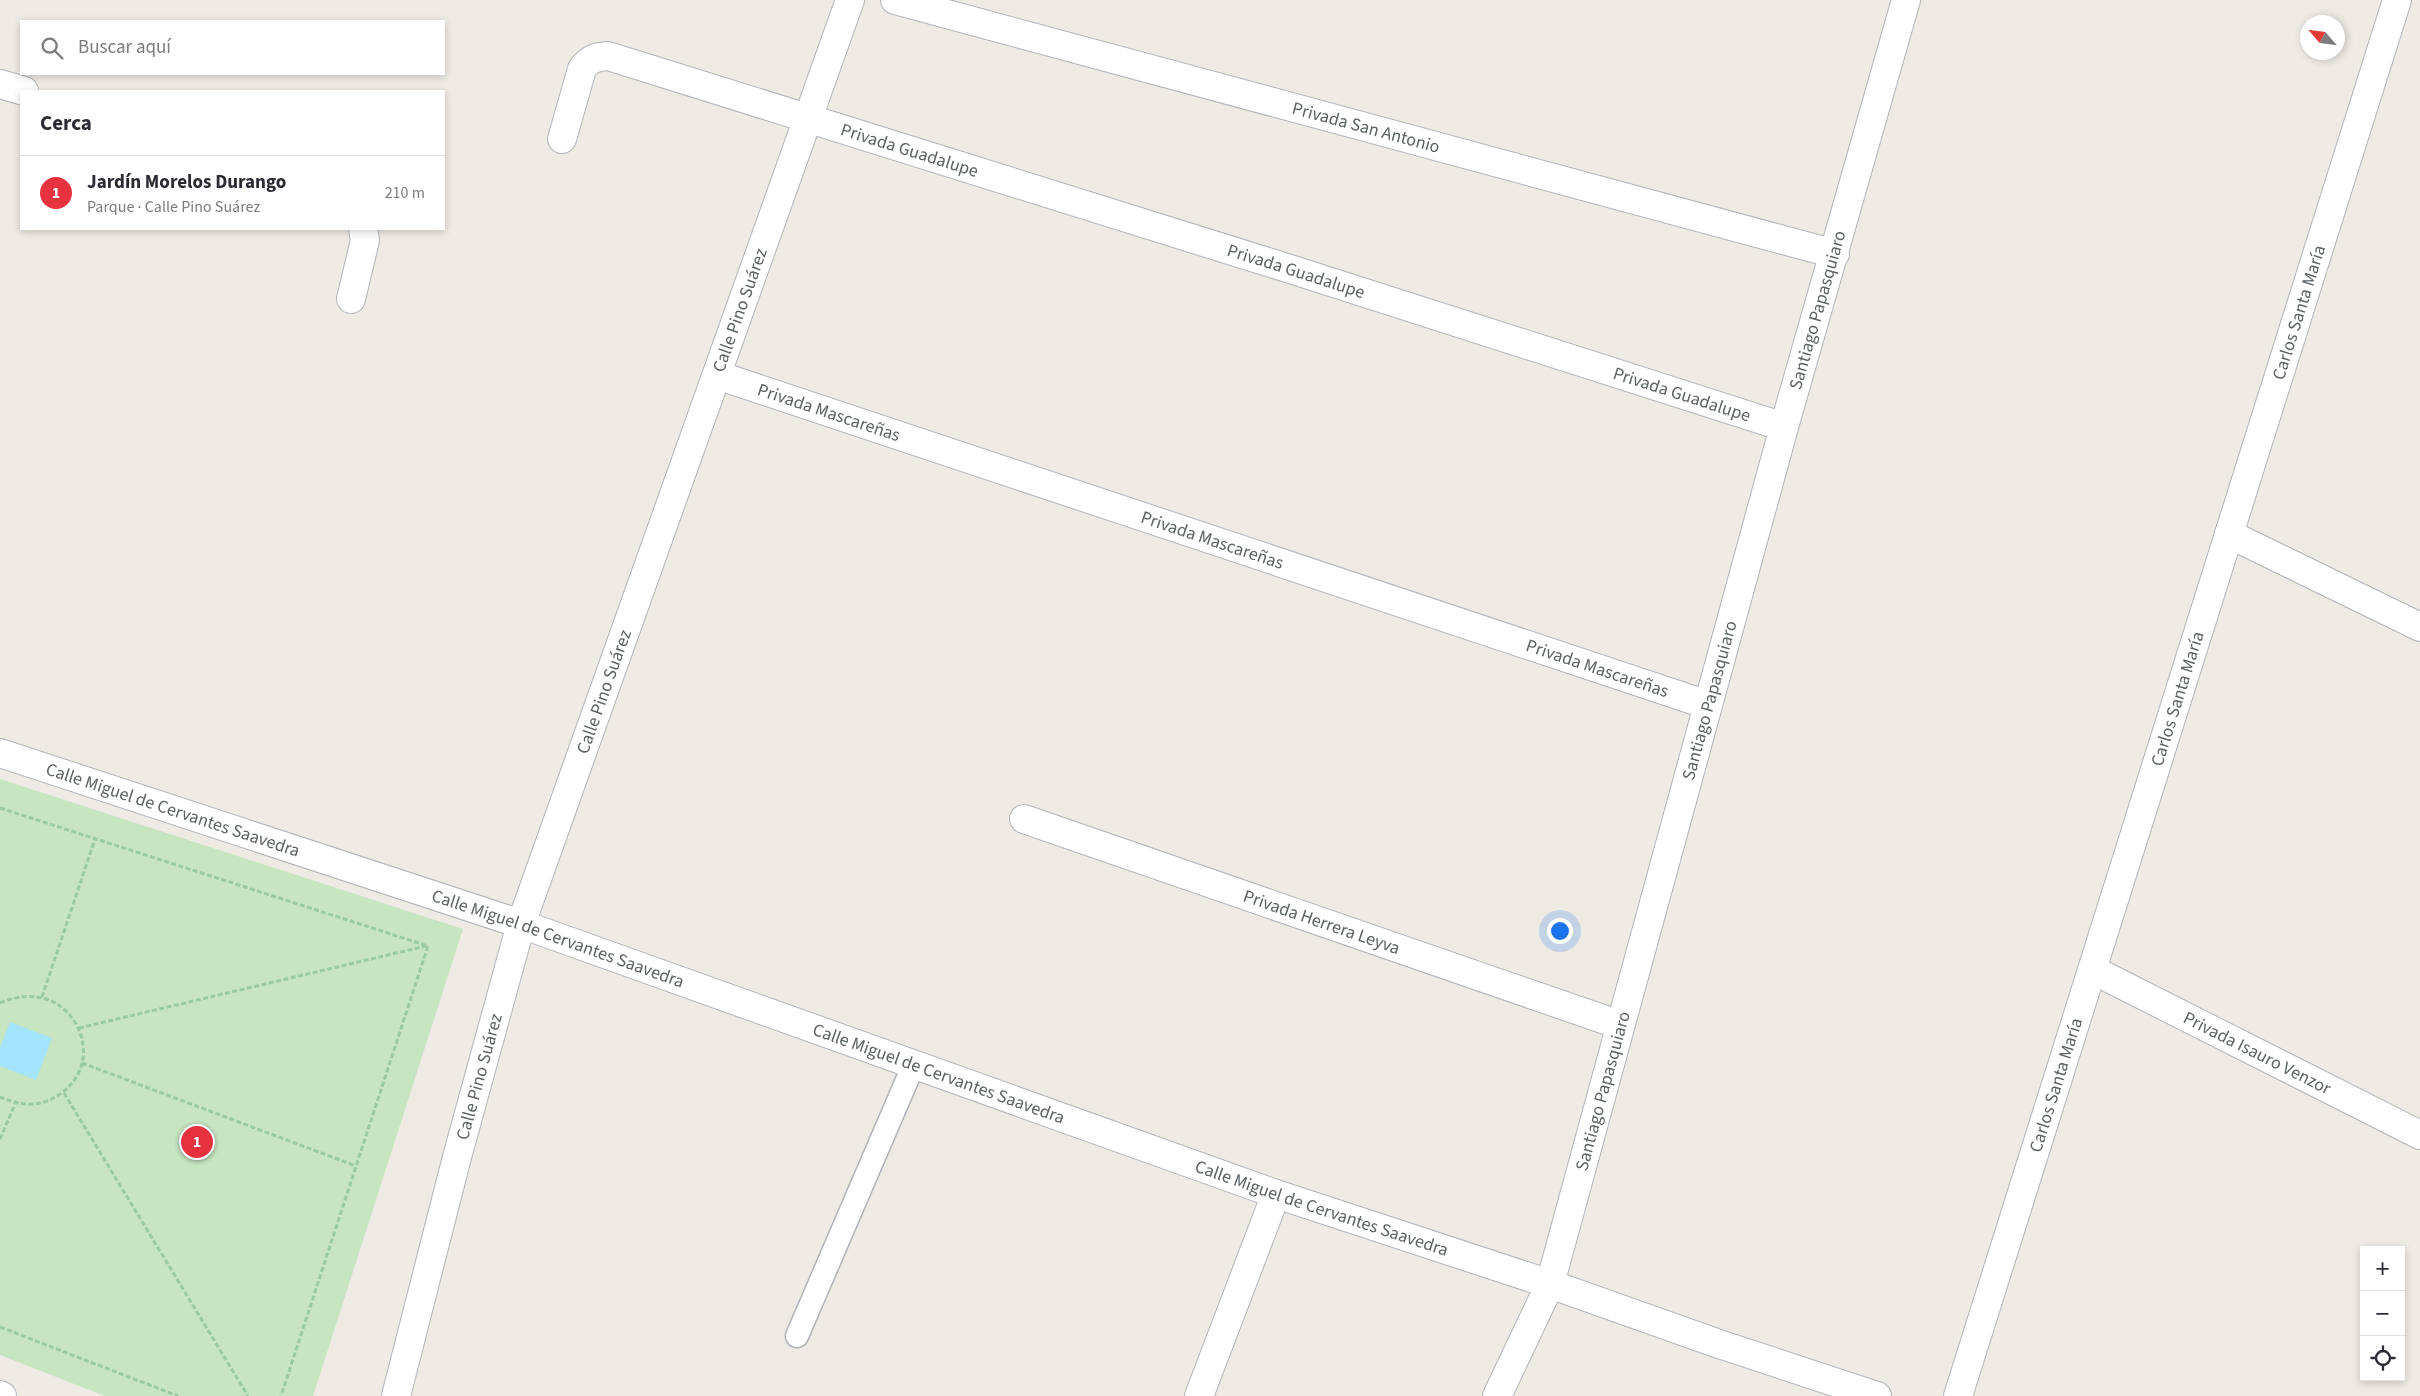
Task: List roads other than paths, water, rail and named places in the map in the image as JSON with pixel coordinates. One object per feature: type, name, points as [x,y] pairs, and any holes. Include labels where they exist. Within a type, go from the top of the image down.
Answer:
[{"type":"street","name":"Calle Pino Suárez","points":[[396,1396],[457,1157],[521,924],[717,375],[806,119],[850,0]]},
{"type":"street","name":"Privada San Antonio","points":[[895,0],[1835,254]]},
{"type":"street","name":"Santiago Papasquiaro","points":[[1497,1396],[1550,1284],[1784,427],[1835,254],[1906,0]]},
{"type":"street","name":"Carlos Santa María","points":[[1958,1396],[2396,0]]},
{"type":"street","name":"Privada Guadalupe","points":[[562,139],[582,69],[588,60],[608,56],[1287,268],[1494,336],[1784,427]]},
{"type":"street","points":[[0,84],[21,90]]},
{"type":"street","points":[[351,299],[365,240],[364,230]]},
{"type":"street","name":"Privada Mascareñas","points":[[717,375],[1708,705]]},
{"type":"street","points":[[2229,534],[2420,627]]},
{"type":"street","name":"Calle Miguel de Cervantes Saavedra","points":[[0,753],[521,924],[1276,1194],[1550,1284],[1720,1344],[1877,1396]]},
{"type":"street","name":"Privada Herrera Leyva","points":[[1024,820],[1620,1025]]},
{"type":"street","name":"Privada Isauro Venzor","points":[[2093,970],[2420,1135]]},
{"type":"street","points":[[1199,1396],[1276,1194]]},
{"type":"lane","points":[[797,1336],[914,1064]]},
{"type":"water","points":[[10,1022],[52,1038],[36,1080],[0,1066],[0,1048]]},
{"type":"place","name":"Jardín Morelos Durango","points":[[197,1142]]}]
